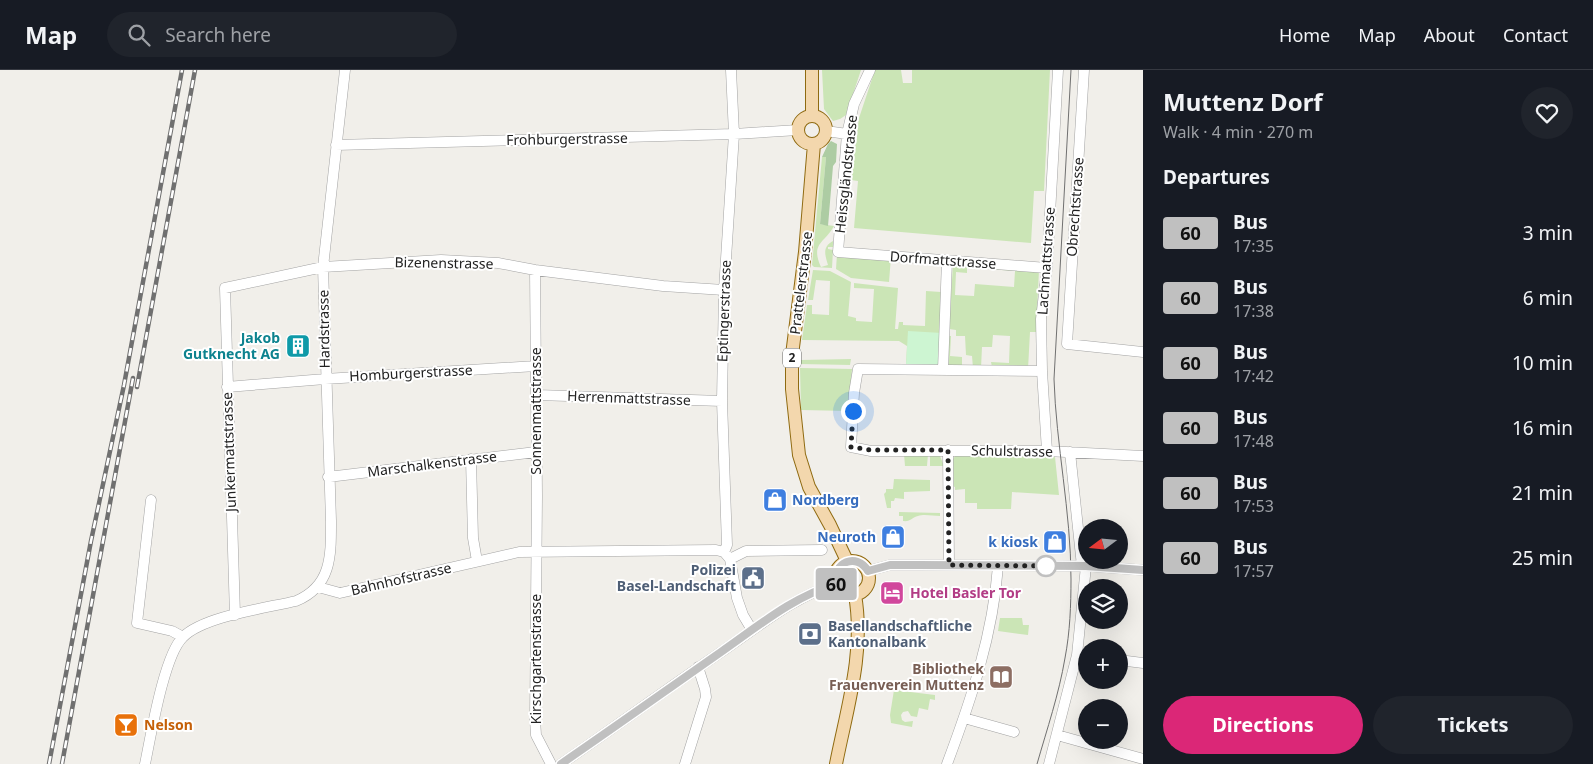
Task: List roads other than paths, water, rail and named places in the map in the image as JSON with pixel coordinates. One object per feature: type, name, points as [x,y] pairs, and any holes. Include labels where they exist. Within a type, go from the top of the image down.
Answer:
[{"type":"main road","points":[[812,70],[812,116]]},
{"type":"main road","points":[[812,116],[820,119],[826,131],[822,139],[814,144],[803,141],[798,130],[804,119],[812,116]]},
{"type":"main road","name":"Prattelerstrasse","points":[[814,144],[805,252],[792,355],[792,390],[799,455],[809,488],[830,525],[847,562]]},
{"type":"main road","points":[[852,561],[862,564],[868,571],[870,576],[868,586],[855,595],[850,596],[842,592],[836,584],[836,573],[842,564],[852,561]]},
{"type":"main road","points":[[836,764],[856,669],[859,645],[859,618],[855,595]]},
{"type":"street","name":"Hardstrasse","points":[[318,587],[329,563],[331,548],[322,267],[345,70]]},
{"type":"street","name":"Eptingerstrasse","points":[[727,556],[722,401],[724,290],[734,134],[731,70]]},
{"type":"street","name":"Heissgländstrasse","points":[[838,252],[847,134],[854,104],[870,70]]},
{"type":"street","name":"Lachmattstrasse","points":[[1047,451],[1041,319],[1047,268],[1058,70]]},
{"type":"street","name":"Obrechtstrasse","points":[[1084,70],[1067,344],[1143,352]]},
{"type":"street","name":"Frohburgerstrasse","points":[[336,145],[734,134],[798,130]]},
{"type":"street","points":[[826,131],[847,134]]},
{"type":"street","name":"Dorfmattstrasse","points":[[838,252],[1047,268]]},
{"type":"street","name":"Bizenenstrasse","points":[[225,288],[322,267],[441,260],[498,263],[535,270],[663,286],[724,290]]},
{"type":"street","points":[[947,260],[943,370],[1042,370]]},
{"type":"street","name":"Sonnenmattstrasse","points":[[535,270],[537,395],[536,551]]},
{"type":"street","name":"Junkermattstrasse","points":[[225,288],[235,616]]},
{"type":"street","name":"Homburgerstrasse","points":[[227,387],[536,366]]},
{"type":"street","name":"Schulstrasse","points":[[943,370],[858,369],[854,393],[851,447],[871,450],[1047,451],[1143,456]]},
{"type":"street","name":"Herrenmattstrasse","points":[[537,395],[722,401]]},
{"type":"street","points":[[948,450],[949,565]]},
{"type":"street","name":"Marschalkenstrasse","points":[[328,477],[536,452]]},
{"type":"street","points":[[1070,452],[1078,519]]},
{"type":"street","points":[[471,459],[474,538],[477,561]]},
{"type":"street","points":[[151,500],[137,623],[172,631],[183,637]]},
{"type":"street","name":"Bahnhofstrasse","points":[[318,587],[340,593],[519,552],[716,550],[727,556],[746,551],[822,550]]},
{"type":"street","name":"Kirschgartenstrasse","points":[[536,551],[534,719],[536,735],[551,764]]},
{"type":"street","points":[[727,556],[737,598],[743,615],[752,630]]},
{"type":"street","points":[[868,571],[890,565],[1078,566]]},
{"type":"street","points":[[947,764],[976,681],[994,608],[998,566]]},
{"type":"street","points":[[1082,639],[1084,569]]},
{"type":"street","points":[[1128,569],[1143,570]]},
{"type":"street","points":[[561,764],[752,630],[793,604],[836,584]]},
{"type":"street","points":[[145,764],[166,673],[175,648],[183,637],[200,627],[235,616],[296,602],[307,597],[318,587]]},
{"type":"street","points":[[1128,661],[1143,663]]},
{"type":"street","points":[[685,764],[706,697],[698,668]]},
{"type":"street","points":[[1049,764],[1078,669]]},
{"type":"street","points":[[964,718],[1014,732]]},
{"type":"street","points":[[1057,735],[1143,760]]},
{"type":"tram line","points":[[1037,764],[1062,671],[1068,638],[1070,609],[1069,529],[1054,379],[1071,70]]},
{"type":"railway","points":[[49,764],[91,541],[124,385],[182,70]]},
{"type":"railway","points":[[137,387],[195,70]]},
{"type":"railway","points":[[62,764],[133,378]]},
{"type":"place","name":"Jakob Gutknecht AG","points":[[298,346]]},
{"type":"place","name":"Nordberg","points":[[775,500]]},
{"type":"place","name":"Neuroth","points":[[893,537]]},
{"type":"place","name":"k kiosk","points":[[1055,542]]},
{"type":"place","name":"Polizei Basel-Landschaft","points":[[753,578]]},
{"type":"place","name":"Hotel Basler Tor","points":[[892,593]]},
{"type":"place","name":"Basellandschaftliche Kantonalbank","points":[[810,634]]},
{"type":"place","name":"Bibliothek Frauenverein Muttenz","points":[[1001,677]]},
{"type":"place","name":"Nelson","points":[[126,725]]}]
